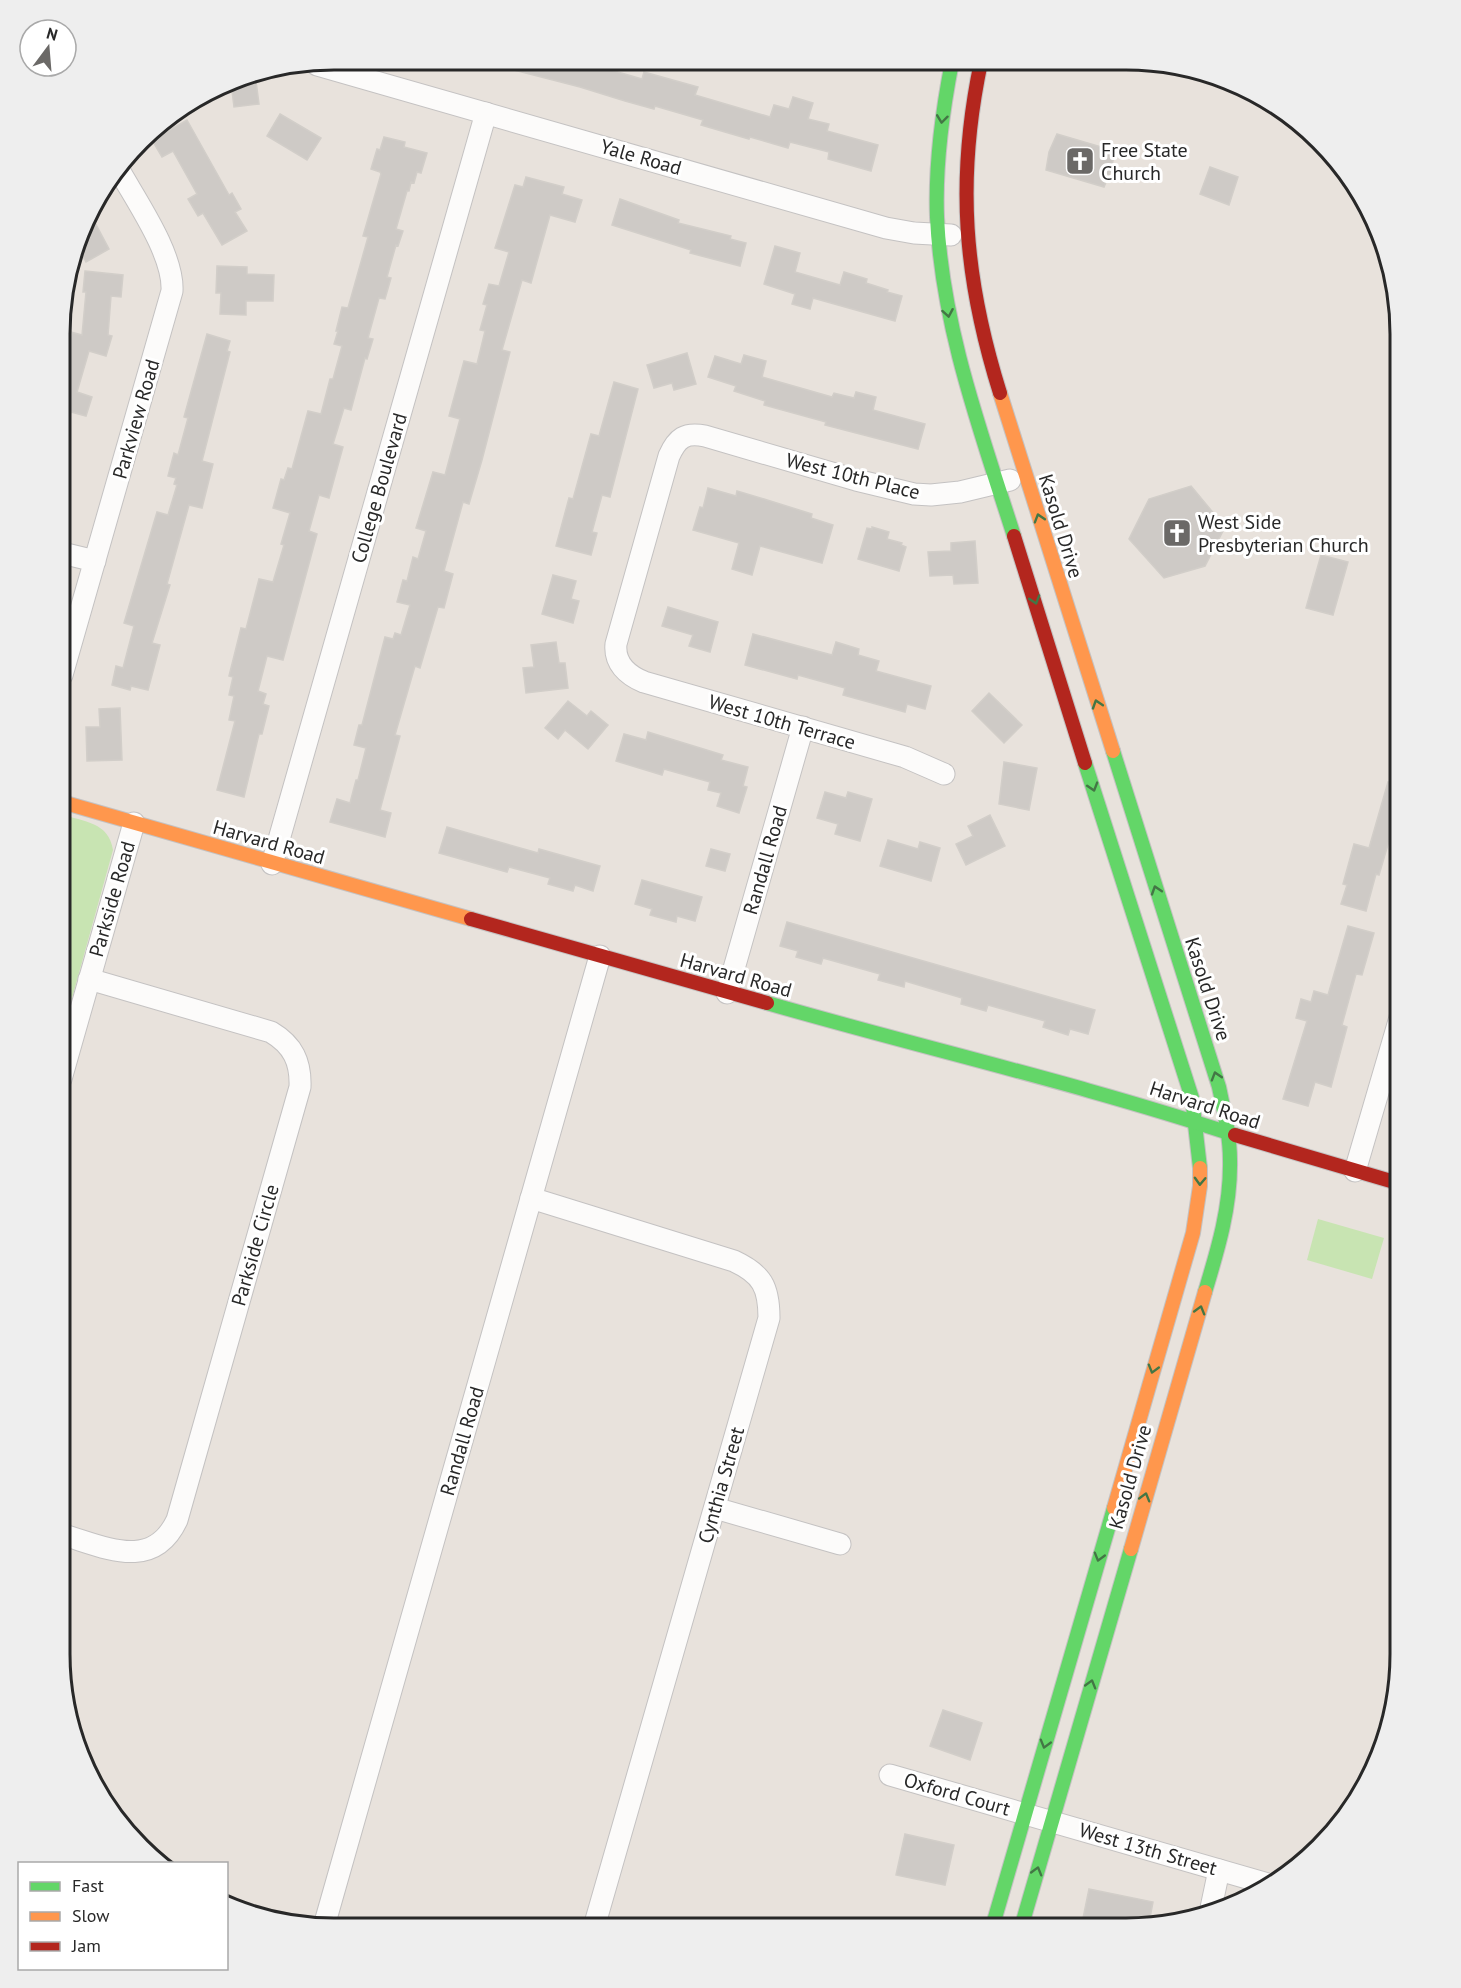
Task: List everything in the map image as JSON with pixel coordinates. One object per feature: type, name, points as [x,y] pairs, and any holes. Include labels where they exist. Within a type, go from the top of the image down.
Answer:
[{"type":"main road","name":"Kasold Drive","points":[[950,70],[936,177],[937,235],[951,329],[1135,921],[1185,1072],[1196,1122],[1200,1186],[1192,1233],[995,1918]]},
{"type":"main road","name":"Kasold Drive","points":[[979,70],[971,111],[965,184],[967,235],[974,300],[1025,475],[1214,1071],[1228,1133],[1230,1171],[1228,1195],[1215,1259],[1024,1918]]},
{"type":"main road","name":"Harvard Road","points":[[70,804],[727,993],[888,1038],[978,1059],[1165,1112],[1390,1181]]},
{"type":"street","name":"Yale Road","points":[[335,70],[886,228],[937,235],[967,235]]},
{"type":"street","name":"College Boulevard","points":[[272,864],[486,113]]},
{"type":"street","name":"Parkview Road","points":[[70,647],[169,305],[172,285],[172,271],[165,254],[123,177]]},
{"type":"street","name":"West 10th Place","points":[[622,668],[616,655],[616,644],[669,456],[676,442],[682,437],[692,434],[705,436],[856,480],[914,494],[947,494],[1025,475]]},
{"type":"street","points":[[70,555],[95,561]]},
{"type":"street","name":"West 10th Terrace","points":[[622,668],[644,682],[904,757],[944,774]]},
{"type":"street","name":"Randall Road","points":[[727,993],[803,727]]},
{"type":"street","name":"Parkside Road","points":[[70,1047],[134,823]]},
{"type":"street","name":"Randall Road","points":[[326,1918],[600,956]]},
{"type":"street","name":"Parkside Circle","points":[[70,1537],[126,1553],[148,1550],[158,1545],[172,1531],[300,1087],[298,1062],[288,1044],[271,1032],[89,979]]},
{"type":"street","points":[[1355,1171],[1390,1052]]},
{"type":"street","name":"Cynthia Street","points":[[531,1198],[734,1261],[753,1272],[766,1288],[769,1303],[769,1318],[596,1918]]},
{"type":"street","points":[[715,1508],[840,1544]]},
{"type":"street","name":"Oxford Court","points":[[890,1775],[1025,1814]]},
{"type":"street","name":"West 13th Street","points":[[1025,1814],[1259,1882]]},
{"type":"street","points":[[1212,1903],[1219,1870]]},
{"type":"green space","points":[[70,817],[101,828],[111,841],[113,850],[70,1005]]},
{"type":"green space","points":[[1318,1219],[1384,1238],[1372,1279],[1307,1260]]},
{"type":"building","points":[[514,70],[611,70],[642,79],[644,72],[698,87],[695,95],[770,117],[774,105],[789,109],[793,97],[813,103],[808,119],[829,124],[827,131],[878,145],[871,171],[828,159],[829,152],[790,142],[788,148],[750,137],[749,139],[701,125],[703,120],[655,106],[654,109]]},
{"type":"building","points":[[256,83],[259,104],[234,107],[232,91]]},
{"type":"building","points":[[280,114],[321,138],[307,160],[267,136]]},
{"type":"building","points":[[187,120],[229,195],[232,193],[241,209],[235,212],[247,231],[222,245],[203,213],[198,216],[188,199],[197,194],[173,151],[162,157],[153,143],[163,134]]},
{"type":"building","name":"Free State Church","points":[[1057,134],[1115,151],[1104,187],[1046,170],[1049,152]]},
{"type":"building","points":[[384,137],[405,142],[404,147],[427,153],[421,173],[417,172],[414,183],[411,182],[409,191],[407,191],[396,229],[403,231],[398,246],[396,245],[387,277],[391,278],[385,299],[379,298],[368,338],[373,339],[367,359],[365,358],[351,410],[344,408],[333,444],[343,447],[329,498],[319,495],[309,531],[317,534],[283,660],[267,656],[258,691],[266,694],[263,704],[269,706],[262,734],[259,734],[244,797],[217,790],[235,721],[229,720],[234,696],[229,695],[233,677],[229,676],[241,628],[246,629],[259,579],[273,582],[284,545],[281,544],[290,513],[273,508],[281,479],[284,480],[288,468],[292,469],[308,411],[321,414],[330,379],[333,379],[342,346],[334,344],[338,331],[336,331],[342,307],[348,308],[368,237],[363,236],[381,174],[371,169],[377,149],[380,150]]},
{"type":"building","points":[[1210,167],[1238,177],[1229,205],[1200,194]]},
{"type":"building","points":[[526,177],[564,187],[562,194],[582,200],[575,222],[550,215],[531,283],[522,280],[502,350],[510,352],[482,460],[469,504],[463,502],[444,571],[453,574],[444,608],[438,607],[420,668],[415,666],[395,735],[400,736],[380,810],[391,813],[385,837],[330,822],[337,799],[350,803],[356,780],[358,780],[366,748],[354,745],[359,725],[362,725],[385,637],[393,639],[395,633],[401,635],[410,605],[397,602],[403,580],[407,581],[413,557],[418,559],[426,531],[416,528],[433,472],[445,475],[460,419],[449,416],[464,361],[477,364],[485,331],[480,330],[487,305],[483,304],[489,284],[499,286],[509,252],[495,248],[515,185],[523,187]]},
{"type":"building","points":[[620,199],[679,220],[678,223],[731,236],[730,239],[746,243],[740,266],[690,253],[691,250],[612,225]]},
{"type":"building","points":[[95,223],[109,249],[86,262],[83,256]]},
{"type":"building","points":[[775,246],[800,253],[795,272],[840,285],[844,272],[867,279],[866,283],[902,296],[895,321],[813,298],[810,309],[792,304],[795,294],[764,284]]},
{"type":"building","points":[[217,266],[247,267],[247,274],[274,275],[273,301],[246,301],[246,315],[220,314],[221,293],[216,293]]},
{"type":"building","points":[[85,271],[123,275],[121,297],[111,296],[108,335],[112,336],[106,356],[89,351],[77,392],[92,397],[86,416],[71,412],[70,416],[70,332],[82,335],[86,292],[83,292]]},
{"type":"building","points":[[207,334],[230,341],[227,351],[230,352],[202,461],[213,464],[202,508],[189,505],[167,584],[170,585],[152,643],[160,645],[148,690],[131,686],[130,690],[112,685],[116,666],[123,668],[134,626],[124,623],[157,512],[168,515],[177,485],[174,484],[176,478],[168,476],[174,453],[178,455],[188,418],[184,417]]},
{"type":"building","points":[[687,353],[696,384],[674,390],[672,383],[654,388],[647,365]]},
{"type":"building","points":[[744,355],[766,361],[762,377],[832,397],[834,393],[854,398],[856,392],[876,397],[873,410],[925,424],[918,449],[825,425],[826,422],[764,405],[765,401],[734,391],[736,386],[708,377],[715,356],[741,364]]},
{"type":"building","points":[[614,382],[638,389],[610,497],[602,495],[592,532],[597,533],[591,555],[556,546],[569,498],[573,499],[591,434],[599,436]]},
{"type":"building","name":"West Side Presbyterian Church","points":[[1191,486],[1225,527],[1205,566],[1164,578],[1129,539],[1149,499]]},
{"type":"building","points":[[708,488],[736,496],[737,491],[812,514],[811,518],[833,525],[822,563],[760,546],[752,575],[732,569],[739,543],[693,530],[700,507],[703,508]]},
{"type":"building","points":[[872,527],[889,532],[887,539],[902,543],[901,545],[906,547],[899,571],[858,559],[867,528],[872,529]]},
{"type":"building","points":[[975,541],[978,583],[954,584],[953,575],[930,576],[928,552],[951,551],[951,543]]},
{"type":"building","points":[[1321,555],[1348,562],[1333,615],[1306,608]]},
{"type":"building","points":[[553,575],[576,581],[571,599],[579,601],[573,623],[542,614]]},
{"type":"building","points":[[668,607],[718,622],[710,652],[689,646],[693,635],[662,626]]},
{"type":"building","points":[[753,634],[832,655],[836,642],[859,649],[858,655],[879,661],[876,671],[931,686],[925,709],[907,704],[905,712],[843,695],[845,688],[798,675],[797,679],[745,665]]},
{"type":"building","points":[[556,642],[559,663],[565,663],[568,688],[526,693],[523,668],[534,667],[531,645]]},
{"type":"building","points":[[989,693],[1022,725],[1004,743],[972,711]]},
{"type":"building","points":[[568,701],[587,716],[591,711],[608,725],[588,749],[565,730],[558,739],[545,728]]},
{"type":"building","points":[[120,708],[122,760],[87,761],[86,727],[100,727],[99,709]]},
{"type":"building","points":[[648,732],[723,755],[721,760],[748,767],[743,786],[747,787],[739,813],[717,806],[721,793],[708,790],[710,782],[664,769],[662,775],[616,761],[624,734],[646,740]]},
{"type":"building","points":[[1004,762],[1037,768],[1029,810],[999,804]]},
{"type":"building","points":[[1388,782],[1390,783],[1390,838],[1379,875],[1376,874],[1366,911],[1341,904],[1347,885],[1343,884],[1354,844],[1369,848]]},
{"type":"building","points":[[825,792],[846,798],[848,792],[872,799],[860,841],[835,834],[838,824],[817,818]]},
{"type":"building","points":[[990,815],[1005,846],[966,865],[956,844],[973,836],[968,826]]},
{"type":"building","points":[[447,827],[538,853],[539,849],[600,866],[593,891],[575,885],[573,891],[548,884],[550,878],[509,867],[507,872],[439,853]]},
{"type":"building","points":[[888,840],[918,849],[920,842],[940,848],[931,881],[880,866]]},
{"type":"building","points":[[711,849],[730,854],[725,871],[706,866]]},
{"type":"building","points":[[642,880],[702,897],[695,921],[677,916],[676,922],[650,915],[652,909],[635,904]]},
{"type":"building","points":[[787,922],[1095,1010],[1088,1034],[1070,1029],[1068,1035],[1043,1027],[1045,1021],[988,1005],[986,1011],[961,1004],[962,998],[905,981],[904,987],[878,980],[880,974],[823,958],[821,964],[796,957],[798,951],[780,946]]},
{"type":"building","points":[[1348,926],[1374,933],[1362,975],[1356,974],[1342,1025],[1347,1027],[1331,1087],[1315,1082],[1308,1106],[1283,1099],[1307,1021],[1296,1018],[1301,999],[1311,1002],[1314,991],[1328,995]]},
{"type":"building","points":[[943,1710],[982,1723],[970,1760],[930,1746]]},
{"type":"building","points":[[905,1834],[954,1845],[945,1885],[896,1875]]},
{"type":"building","points":[[1089,1889],[1153,1902],[1150,1916],[1083,1918]]},
{"type":"traffic: fast","points":[[951,70],[938,158],[937,217],[940,258],[946,299],[965,379],[1014,536]]},
{"type":"traffic: fast","points":[[1113,751],[1219,1087],[1226,1123],[1230,1160],[1226,1211],[1205,1292]]},
{"type":"traffic: fast","points":[[1085,763],[1192,1098],[1200,1168]]},
{"type":"traffic: fast","points":[[767,1003],[1060,1083],[1235,1135]]},
{"type":"traffic: fast","points":[[995,1918],[1114,1508]]},
{"type":"traffic: fast","points":[[1024,1918],[1131,1549]]},
{"type":"traffic: slow","points":[[1000,393],[1113,751]]},
{"type":"traffic: slow","points":[[70,804],[471,919]]},
{"type":"traffic: slow","points":[[1114,1508],[1193,1233],[1200,1186],[1200,1168]]},
{"type":"traffic: slow","points":[[1131,1549],[1205,1292]]},
{"type":"traffic: jam","points":[[980,70],[968,147],[968,229],[978,309],[1000,393]]},
{"type":"traffic: jam","points":[[1014,536],[1085,763]]},
{"type":"traffic: jam","points":[[471,919],[767,1003]]},
{"type":"traffic: jam","points":[[1235,1135],[1390,1181]]},
{"type":"place","name":"Free State Church","points":[[1080,161]]},
{"type":"place","name":"West Side Presbyterian Church","points":[[1177,533]]}]
